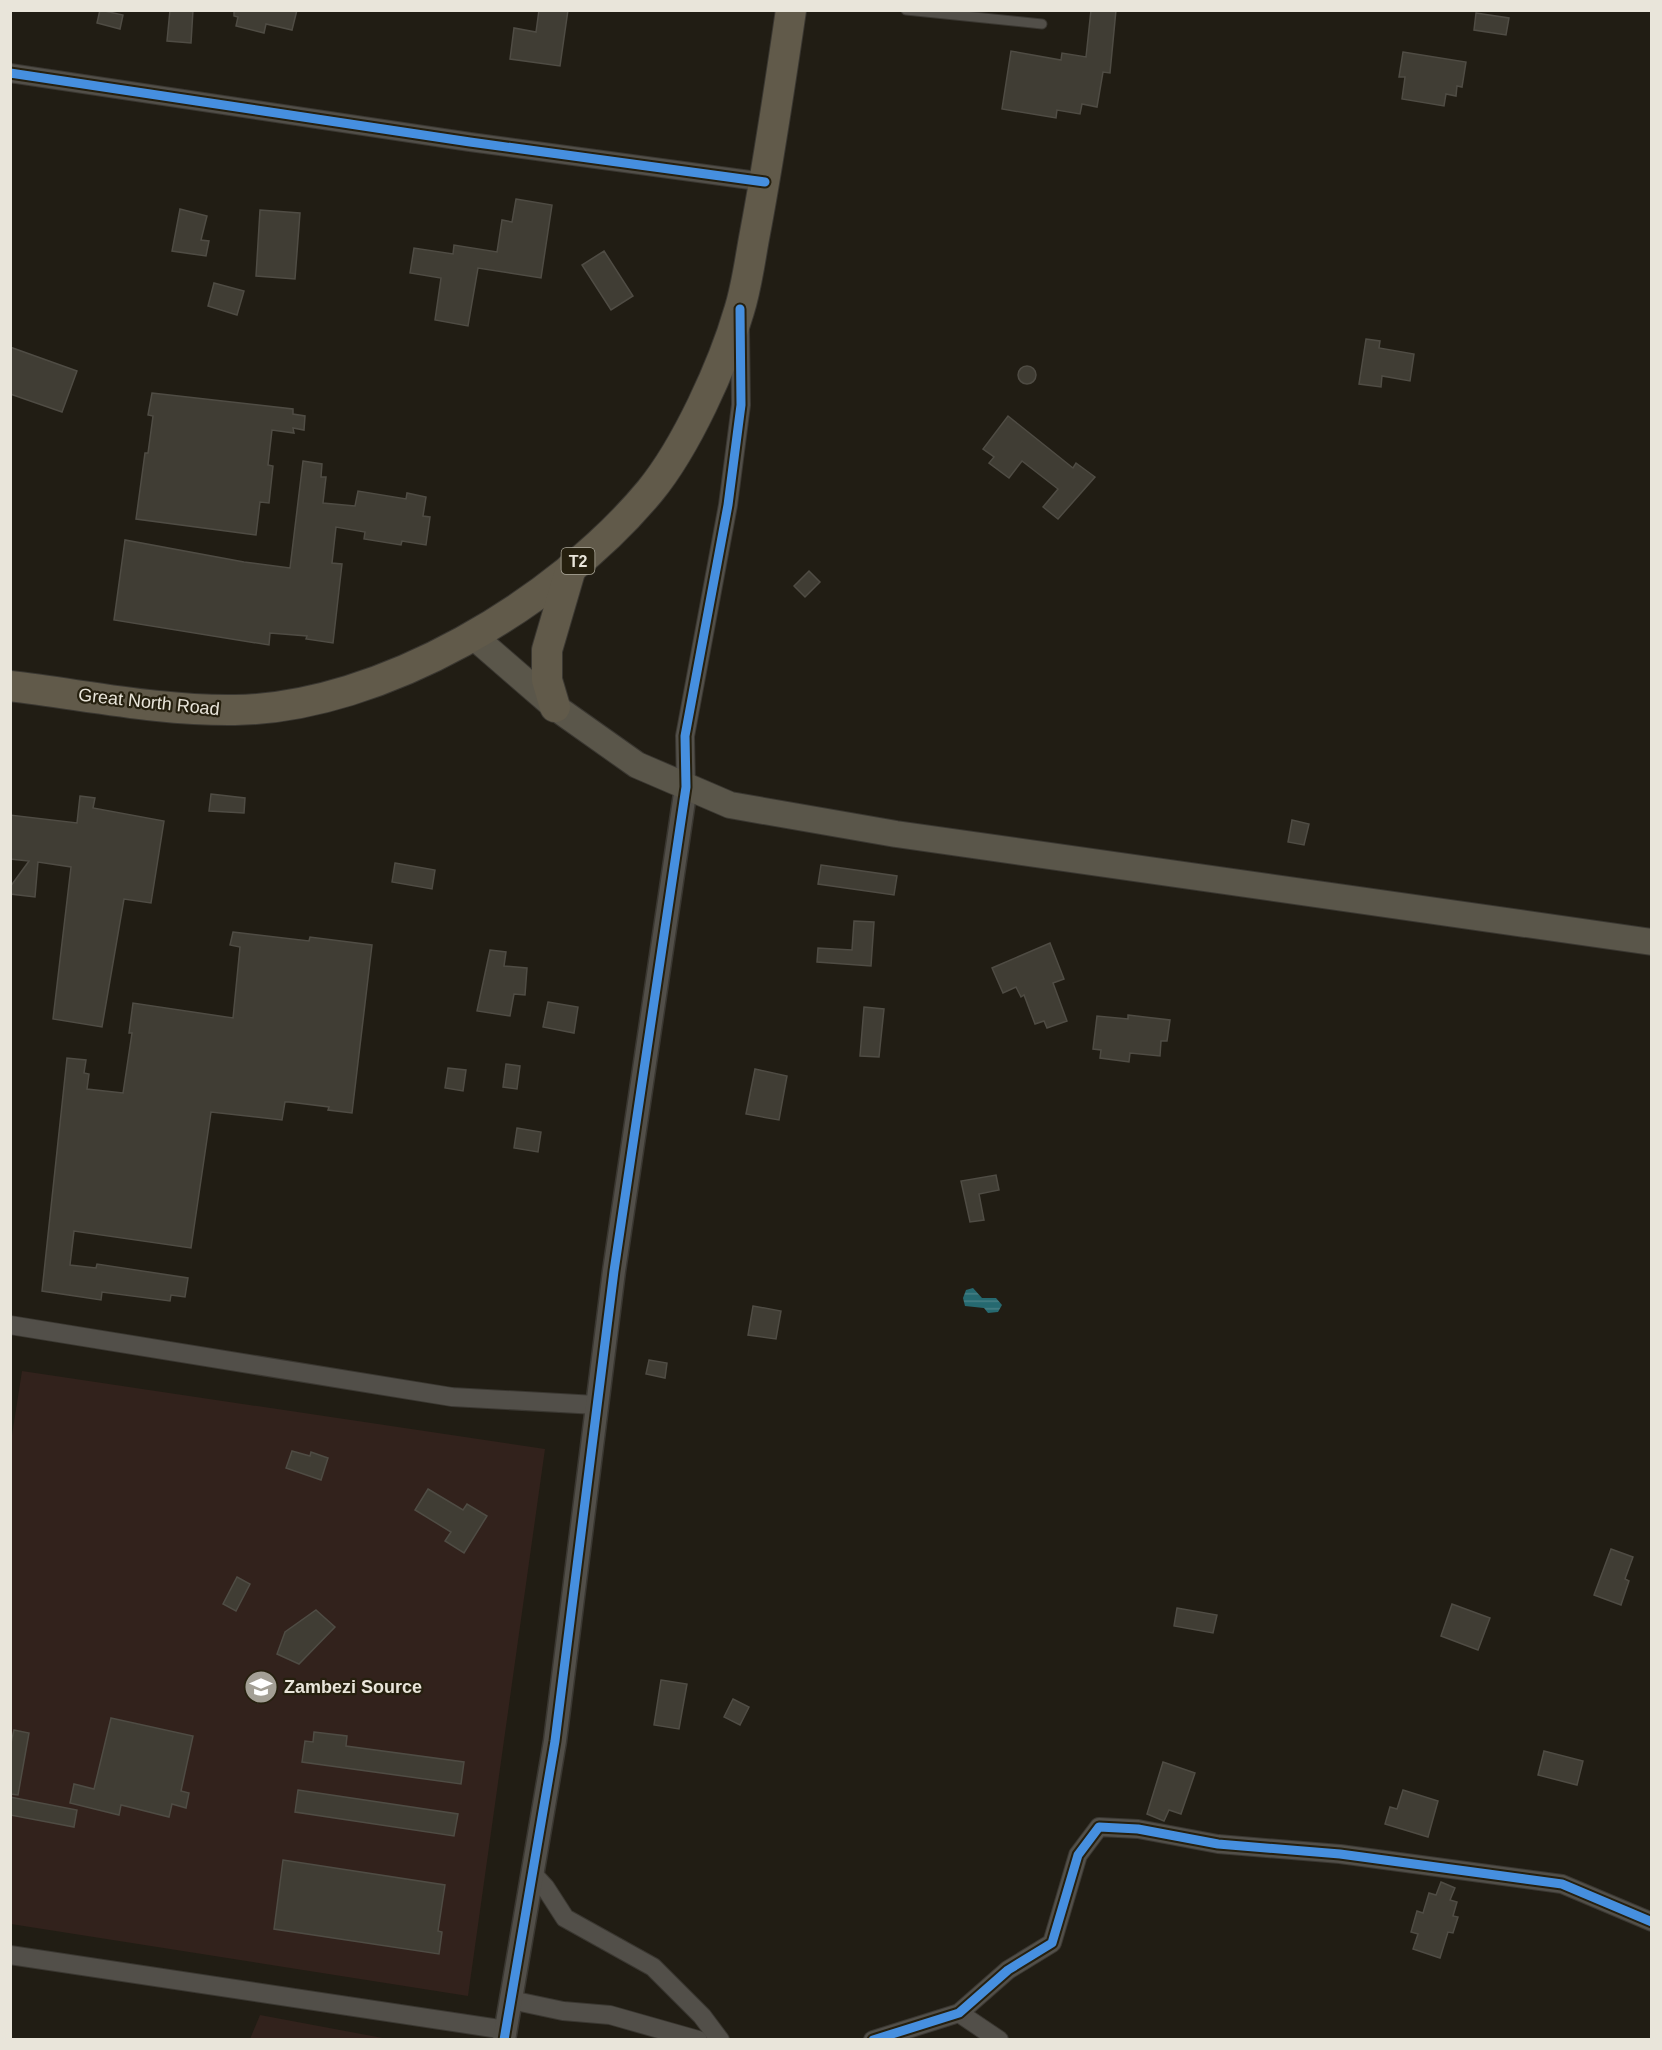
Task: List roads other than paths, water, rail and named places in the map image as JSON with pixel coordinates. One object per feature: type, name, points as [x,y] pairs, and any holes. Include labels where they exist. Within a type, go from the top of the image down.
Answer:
[{"type":"highway","name":"Great North Road","points":[[10,686],[171,707],[237,710],[308,701],[373,681],[426,661],[516,610],[610,535],[652,488],[714,381],[740,309],[765,182],[791,10]]},
{"type":"highway","points":[[555,707],[547,680],[547,650],[571,568]]},
{"type":"main road","points":[[472,635],[555,707],[637,765],[730,805],[896,834],[1652,942]]},
{"type":"street","points":[[10,74],[470,142],[765,182]]},
{"type":"street","points":[[10,1955],[505,2035],[555,1741],[596,1405],[646,1043],[686,787],[685,736],[728,505],[741,405],[740,309]]},
{"type":"street","points":[[10,1325],[452,1397],[596,1405]]},
{"type":"street","points":[[873,2040],[958,2013],[1008,1970],[1052,1943],[1078,1855],[1099,1827],[1138,1829],[1218,1844],[1340,1854],[1562,1884],[1652,1922]]},
{"type":"street","points":[[532,1874],[565,1918],[653,1967],[702,2016],[720,2040]]},
{"type":"street","points":[[511,2000],[562,2011],[610,2015],[698,2040]]},
{"type":"street","points":[[958,2013],[999,2040]]},
{"type":"lane","points":[[906,10],[1042,24]]},
{"type":"water","points":[[973,1288],[982,1298],[996,1298],[1002,1305],[998,1312],[988,1313],[984,1308],[965,1306],[963,1298],[966,1290]]},
{"type":"place","name":"Zambezi Source","points":[[261,1687]]}]
